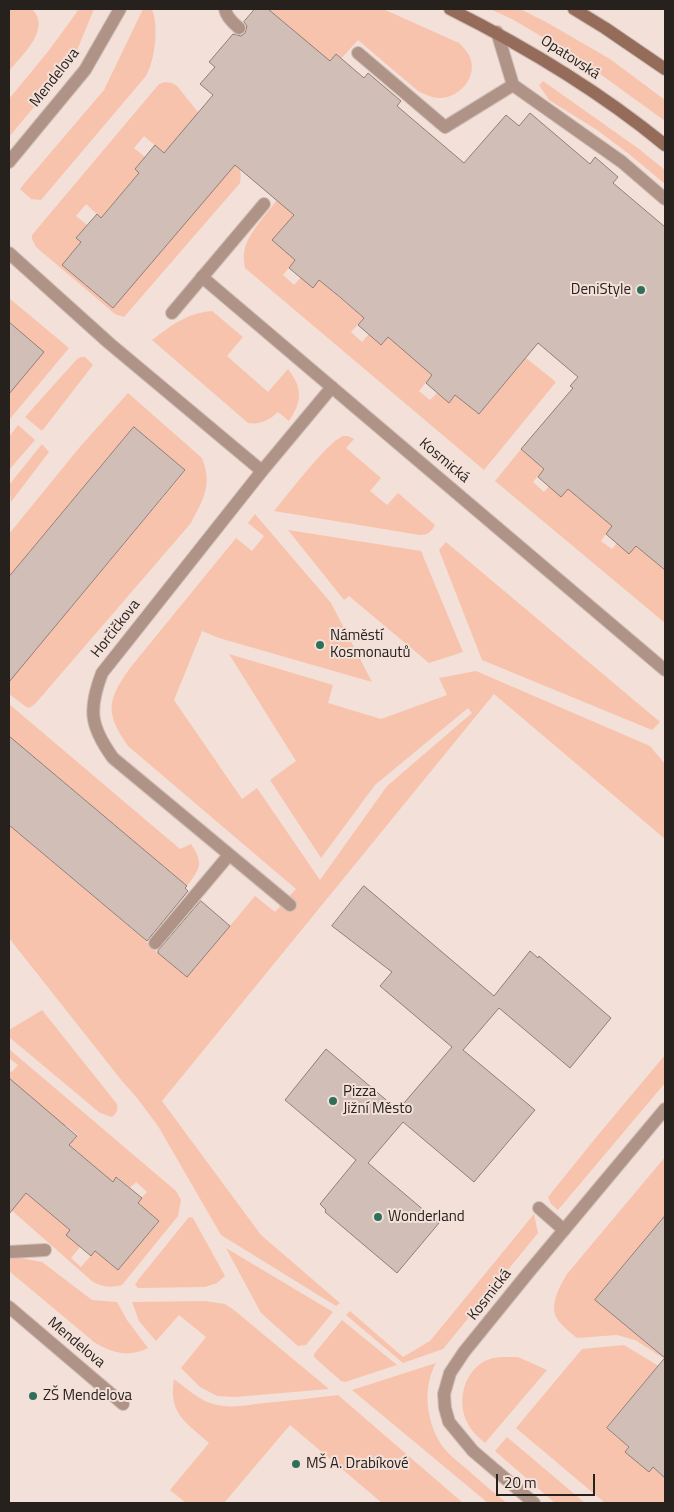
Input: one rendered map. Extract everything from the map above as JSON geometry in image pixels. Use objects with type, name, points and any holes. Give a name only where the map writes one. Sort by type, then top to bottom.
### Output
[{"type":"main road","name":"Opatovská","points":[[450,9],[497,32],[585,86],[665,145]]},
{"type":"main road","points":[[574,9],[665,69]]},
{"type":"street","name":"Mendelova","points":[[9,162],[85,70],[120,9]]},
{"type":"street","points":[[226,9],[232,21],[239,28]]},
{"type":"street","points":[[497,32],[514,85],[622,162],[665,198]]},
{"type":"street","points":[[358,53],[445,126],[514,85]]},
{"type":"street","points":[[172,313],[264,204]]},
{"type":"street","points":[[9,253],[109,343],[262,471]]},
{"type":"street","name":"Kosmická","points":[[202,277],[665,670]]},
{"type":"street","name":"Horčičkova","points":[[290,905],[113,758],[103,744],[93,720],[94,694],[102,673],[262,471],[332,387]]},
{"type":"street","points":[[155,943],[229,854]]},
{"type":"street","name":"Kosmická","points":[[534,1503],[473,1451],[449,1422],[444,1394],[450,1373],[464,1352],[665,1109]]},
{"type":"street","points":[[539,1208],[564,1230]]},
{"type":"street","points":[[9,1252],[45,1250]]},
{"type":"street","name":"Mendelova","points":[[9,1307],[123,1404]]},
{"type":"shaded area","points":[[9,9],[32,9],[39,25],[33,42],[9,71]]},
{"type":"shaded area","points":[[79,9],[94,9],[73,60],[9,137],[9,99],[50,49]]},
{"type":"shaded area","points":[[143,9],[152,9],[156,34],[154,53],[146,76],[41,200],[31,199],[20,189],[104,90]]},
{"type":"shaded area","points":[[268,9],[383,9],[459,43],[471,60],[470,76],[461,90],[454,95],[437,98],[429,96],[418,91],[358,40],[341,59],[319,74],[303,39]]},
{"type":"shaded area","points":[[490,9],[520,9],[610,59],[665,100],[665,121],[578,58],[512,19]]},
{"type":"shaded area","points":[[543,81],[639,149],[665,170],[665,184],[597,130],[549,100],[539,85]]},
{"type":"shaded area","points":[[165,82],[177,86],[235,158],[240,170],[241,179],[240,183],[124,317],[115,314],[36,247],[32,235],[159,84]],"holes":[[[184,130],[113,308],[62,265],[81,242],[76,238],[87,225],[76,216],[86,204],[101,218],[139,173],[135,169],[145,157],[134,148],[144,136],[164,153]]]},
{"type":"shaded area","points":[[277,200],[294,215],[273,240],[295,260],[283,275],[294,285],[301,277],[319,280],[364,318],[351,332],[362,342],[369,334],[381,345],[388,337],[432,375],[419,391],[430,400],[437,393],[449,402],[455,395],[479,414],[526,358],[556,382],[484,470],[245,268],[244,253],[247,242]]},
{"type":"shaded area","points":[[9,298],[69,348],[9,420],[9,394],[43,352],[9,322]]},
{"type":"shaded area","points":[[212,311],[243,337],[227,356],[268,392],[288,369],[293,376],[299,395],[296,408],[289,421],[278,412],[264,421],[248,423],[152,340],[187,317]]},
{"type":"shaded area","points":[[85,357],[93,365],[42,431],[25,417],[77,359]]},
{"type":"shaded area","points":[[128,393],[202,458],[207,477],[203,499],[191,523],[35,704],[29,708],[9,694],[9,676],[12,678],[185,471],[134,427],[9,577],[9,534],[79,448]]},
{"type":"shaded area","points":[[18,425],[35,440],[9,470],[9,437]]},
{"type":"shaded area","points":[[343,436],[354,439],[346,448],[381,478],[370,491],[387,505],[398,493],[435,525],[431,531],[420,535],[274,511],[327,448]]},
{"type":"shaded area","points":[[42,444],[49,452],[11,502],[9,485]]},
{"type":"shaded area","points":[[521,449],[544,469],[533,482],[544,492],[549,486],[568,489],[612,526],[601,541],[612,549],[617,543],[636,546],[665,570],[665,623],[495,481]]},
{"type":"shaded area","points":[[255,514],[331,603],[372,682],[219,638],[202,631],[174,700],[242,799],[257,788],[320,880],[387,786],[472,713],[468,708],[375,785],[321,858],[270,780],[296,761],[229,654],[333,685],[328,703],[381,719],[447,695],[439,678],[476,671],[650,746],[665,764],[665,839],[494,694],[162,1101],[261,1235],[340,1303],[336,1306],[221,1235],[158,1126],[9,938],[9,825],[187,977],[255,896],[275,912],[296,889],[128,746],[112,715],[113,698],[122,679],[236,538],[252,551],[264,536],[248,523]]},
{"type":"shaded area","points":[[288,530],[421,551],[463,652],[429,663],[349,596],[344,600]]},
{"type":"shaded area","points":[[446,542],[660,722],[652,730],[482,660],[439,550]]},
{"type":"shaded area","points":[[9,704],[180,849],[191,844],[198,856],[199,866],[187,886],[9,736]]},
{"type":"shaded area","points":[[42,1010],[117,1104],[117,1111],[112,1117],[100,1113],[9,1037],[9,1030]]},
{"type":"shaded area","points":[[9,1049],[176,1191],[181,1200],[178,1216],[122,1285],[107,1286],[93,1282],[9,1208],[9,1206],[12,1209],[26,1193],[70,1230],[80,1247],[71,1258],[81,1267],[95,1251],[118,1270],[159,1221],[137,1202],[147,1192],[136,1182],[130,1188],[117,1177],[113,1182],[68,1144],[78,1135],[66,1125],[61,1131],[29,1095],[9,1078],[11,1071],[18,1065],[9,1058]]},
{"type":"shaded area","points":[[665,1055],[665,1083],[558,1210],[551,1204],[548,1197]]},
{"type":"shaded area","points":[[665,1157],[665,1216],[596,1300],[665,1359],[635,1340],[617,1335],[577,1338],[558,1320],[554,1312],[554,1306],[561,1284],[567,1274]]},
{"type":"shaded area","points":[[534,1214],[538,1233],[443,1349],[403,1363],[346,1315],[350,1311],[403,1357],[430,1341]]},
{"type":"shaded area","points":[[189,1217],[193,1218],[225,1276],[217,1283],[205,1287],[138,1288],[135,1285],[138,1280]]},
{"type":"shaded area","points":[[226,1248],[333,1312],[306,1345],[298,1346],[261,1313]]},
{"type":"shaded area","points":[[15,1257],[42,1262],[92,1300],[117,1302],[127,1320],[148,1348],[134,1353],[120,1353],[94,1342],[9,1271],[9,1260]]},
{"type":"shaded area","points":[[205,1301],[225,1304],[234,1310],[329,1389],[235,1397],[217,1396],[200,1387],[181,1368],[206,1337],[179,1315],[156,1341],[139,1321],[132,1302]]},
{"type":"shaded area","points":[[342,1320],[397,1365],[345,1382],[341,1381],[314,1357],[314,1354]]},
{"type":"shaded area","points":[[624,1345],[657,1365],[665,1367],[665,1385],[652,1374],[607,1428],[629,1447],[625,1452],[653,1467],[665,1478],[665,1503],[605,1503],[516,1428],[582,1349]]},
{"type":"shaded area","points":[[518,1357],[547,1370],[485,1443],[477,1436],[467,1422],[462,1404],[463,1395],[465,1385],[474,1369],[491,1358]]},
{"type":"shaded area","points":[[436,1363],[429,1383],[428,1405],[437,1438],[452,1456],[507,1503],[488,1503],[352,1390]]},
{"type":"shaded area","points":[[174,1379],[203,1400],[225,1406],[245,1406],[338,1395],[463,1503],[382,1503],[290,1425],[224,1503],[186,1503],[170,1490],[209,1443],[186,1423],[176,1409],[173,1391]]},
{"type":"shaded area","points":[[507,1437],[585,1503],[555,1503],[495,1451]]},
{"type":"building","points":[[255,9],[268,9],[330,61],[336,54],[364,78],[368,73],[401,101],[397,106],[464,163],[506,115],[519,126],[530,113],[590,164],[595,157],[618,177],[613,183],[665,227],[665,570],[636,546],[629,554],[606,534],[612,526],[568,489],[561,497],[538,477],[544,469],[521,449],[573,388],[570,386],[578,377],[538,343],[479,414],[455,395],[449,403],[426,383],[432,375],[388,337],[381,345],[358,325],[364,318],[341,298],[319,280],[313,288],[289,268],[295,260],[272,240],[294,215],[235,165],[113,308],[62,265],[81,242],[76,238],[97,214],[101,218],[139,173],[135,169],[155,145],[164,153],[213,95],[200,84],[215,67],[209,62],[233,34],[241,36],[245,33],[247,26],[244,22]]},
{"type":"building","points":[[9,322],[44,352],[9,394]]},
{"type":"building","points":[[134,427],[185,470],[9,682],[9,577]]},
{"type":"building","points":[[9,736],[187,886],[185,888],[188,891],[147,941],[9,825]]},
{"type":"building","points":[[364,886],[494,996],[530,951],[538,958],[539,956],[611,1018],[570,1068],[499,1008],[463,1050],[535,1110],[474,1182],[403,1122],[368,1163],[439,1223],[397,1273],[325,1212],[326,1210],[320,1204],[356,1160],[285,1100],[326,1049],[398,1110],[452,1047],[380,986],[392,972],[332,926]]},
{"type":"building","points":[[201,901],[230,926],[187,977],[158,951]]},
{"type":"building","points":[[9,1078],[77,1136],[69,1145],[113,1182],[116,1177],[142,1198],[138,1203],[159,1221],[118,1270],[95,1251],[91,1256],[66,1235],[70,1230],[26,1193],[9,1214]]},
{"type":"building","points":[[665,1216],[665,1358],[595,1300]]},
{"type":"building","points":[[665,1358],[665,1478],[653,1467],[649,1472],[625,1452],[629,1447],[607,1428]]},
{"type":"place","name":"DeniStyle","points":[[641,290]]},
{"type":"place","name":"Náměstí Kosmonautů","points":[[320,645]]},
{"type":"place","name":"Pizza Jižní Město","points":[[333,1101]]},
{"type":"place","name":"Wonderland","points":[[378,1217]]},
{"type":"place","name":"ZŠ Mendelova","points":[[33,1396]]},
{"type":"place","name":"MŠ A. Drabíkové","points":[[296,1464]]}]
